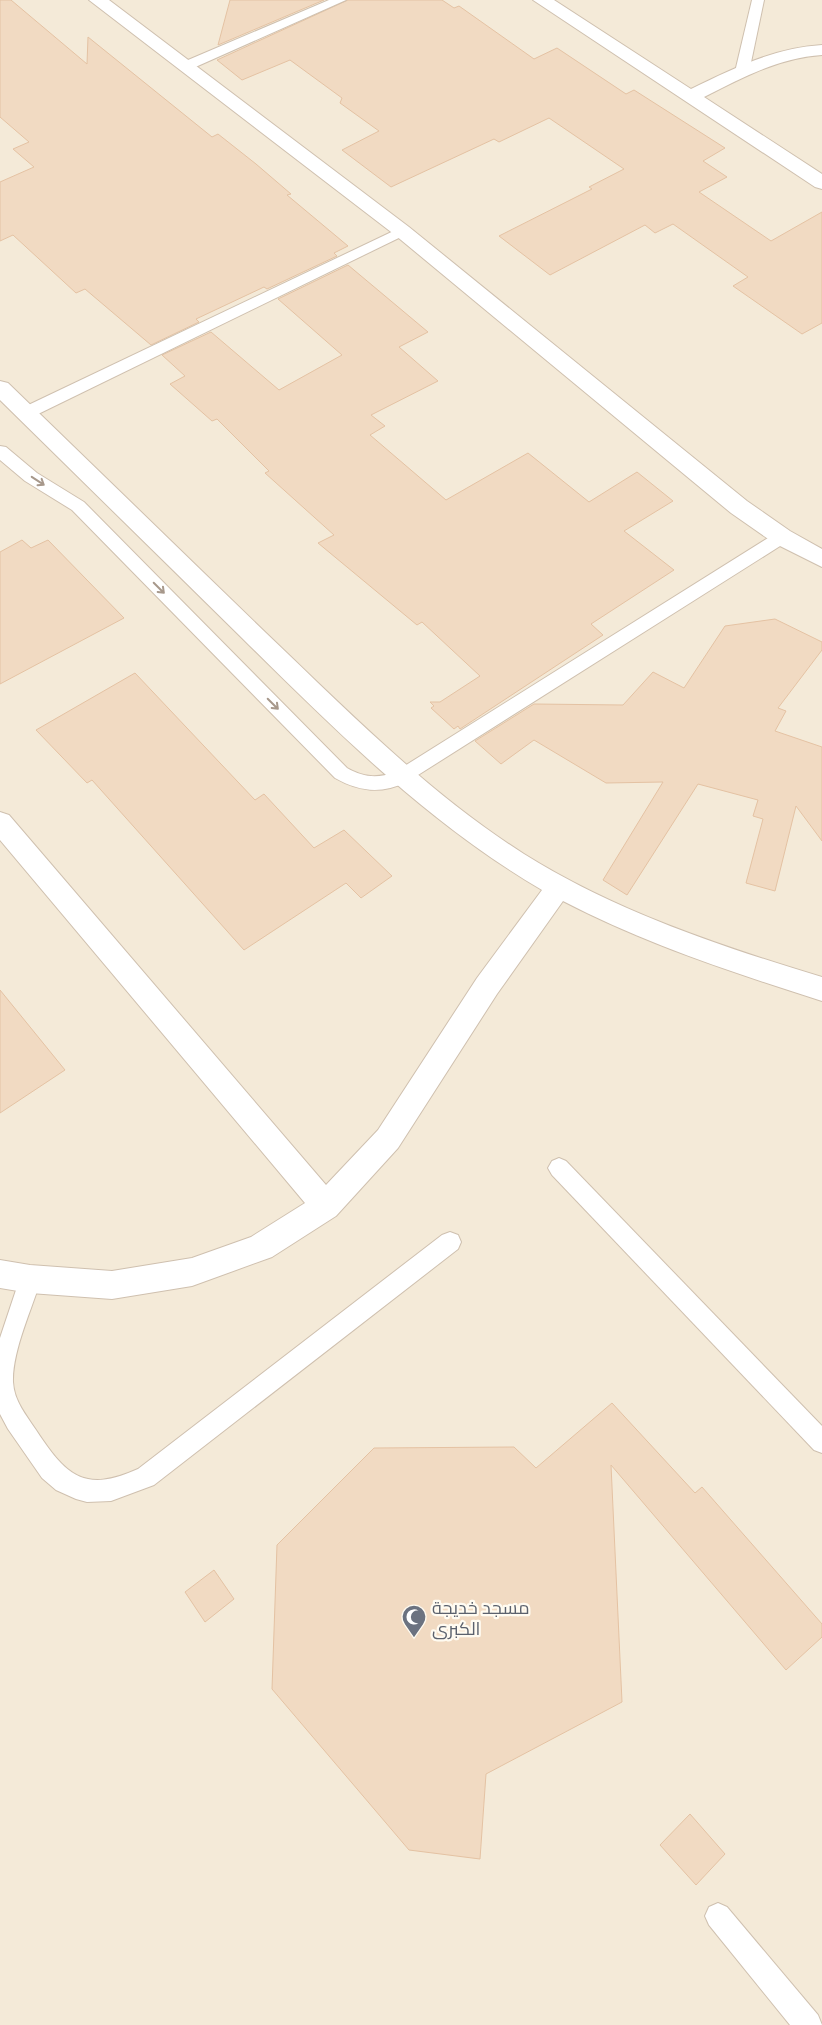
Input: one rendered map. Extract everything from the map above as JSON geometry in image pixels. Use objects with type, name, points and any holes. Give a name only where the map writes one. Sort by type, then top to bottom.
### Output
[{"type":"street","points":[[98,0],[402,231],[739,507],[782,537],[822,559]]},
{"type":"street","points":[[542,0],[822,183]]},
{"type":"street","points":[[690,97],[774,58],[794,53],[822,50]]},
{"type":"street","points":[[0,388],[401,777],[477,836],[559,887],[644,927],[822,989]]},
{"type":"street","points":[[0,822],[326,1206]]},
{"type":"street","points":[[0,1274],[30,1279],[112,1285],[192,1272],[261,1246],[326,1206],[388,1139],[487,986],[559,887]]},
{"type":"lane","points":[[186,66],[340,0]]},
{"type":"lane","points":[[742,72],[758,0]]},
{"type":"lane","points":[[26,413],[402,231]]},
{"type":"lane","points":[[0,451],[31,477],[78,506],[341,773],[355,782],[373,785],[388,784],[401,777],[782,537]]},
{"type":"lane","points":[[559,1168],[822,1442]]},
{"type":"lane","points":[[30,1279],[2,1376],[4,1398],[16,1421],[53,1474],[67,1484],[84,1490],[102,1492],[125,1488],[146,1477],[450,1242]]},
{"type":"lane","points":[[718,1916],[808,2025]]},
{"type":"shaded area","points":[[0,0],[822,0],[822,2025],[0,2025]]},
{"type":"building","points":[[0,0],[11,0],[87,64],[88,37],[212,137],[218,134],[256,164],[291,194],[287,195],[348,246],[334,253],[337,256],[267,289],[264,287],[196,319],[199,322],[151,345],[85,289],[76,293],[13,235],[0,241],[0,182],[34,167],[13,149],[29,142],[0,117]]},
{"type":"building","points":[[230,0],[324,0],[218,45]]},
{"type":"building","points":[[348,0],[442,0],[454,8],[459,6],[534,59],[557,48],[626,94],[634,90],[725,148],[703,161],[727,177],[699,192],[771,241],[822,212],[822,323],[802,334],[733,286],[748,277],[673,224],[655,233],[645,225],[550,275],[499,236],[592,189],[589,187],[624,169],[549,118],[499,142],[494,139],[391,187],[342,150],[379,131],[340,103],[342,98],[290,60],[242,80],[217,60]]},
{"type":"building","points":[[348,265],[428,332],[399,347],[438,381],[371,415],[385,426],[370,435],[446,500],[528,453],[589,502],[637,472],[673,501],[624,531],[674,570],[591,624],[603,635],[460,729],[458,726],[454,729],[431,708],[434,706],[430,702],[440,702],[480,676],[422,622],[417,625],[318,543],[334,535],[265,473],[269,471],[217,419],[212,421],[170,384],[185,376],[162,355],[211,332],[279,390],[342,355],[278,299]]},
{"type":"building","points":[[22,540],[31,548],[48,540],[124,618],[0,684],[0,552]]},
{"type":"building","points":[[775,619],[822,642],[822,650],[778,708],[786,711],[775,731],[822,747],[822,841],[796,806],[775,891],[746,883],[763,819],[753,816],[758,800],[698,784],[627,895],[603,880],[663,782],[606,783],[534,740],[501,764],[475,741],[534,704],[623,705],[653,672],[684,688],[725,626]]},
{"type":"building","points":[[135,673],[255,800],[264,794],[314,848],[344,830],[392,876],[361,898],[346,883],[244,950],[92,780],[87,783],[36,730]]},
{"type":"building","points":[[0,990],[65,1070],[0,1113]]},
{"type":"building","name":"مسجد خديجة الكبرى","points":[[612,1403],[695,1493],[702,1487],[822,1624],[822,1637],[786,1670],[611,1465],[622,1702],[486,1774],[480,1859],[409,1850],[272,1689],[277,1545],[374,1448],[514,1447],[536,1468]]},
{"type":"building","points":[[214,1570],[234,1599],[205,1622],[185,1592]]},
{"type":"building","points":[[690,1814],[725,1854],[696,1885],[660,1845]]},
{"type":"place","name":"مسجد خديجة الكبرى","points":[[414,1638]]}]
